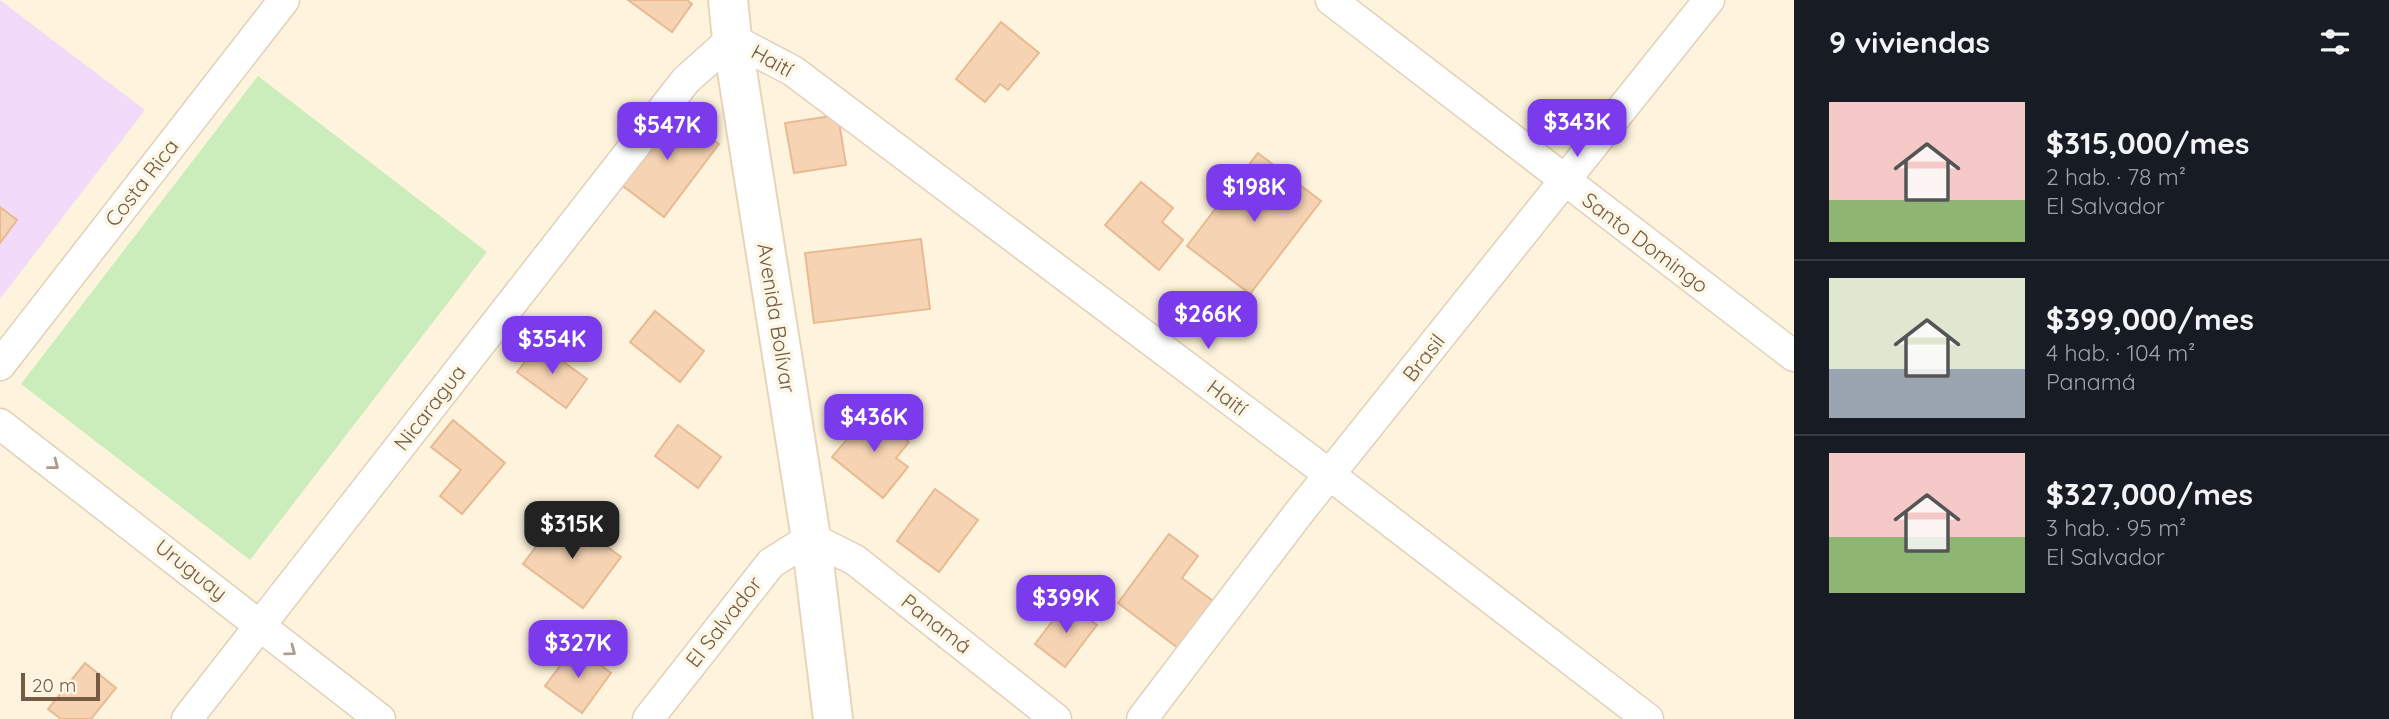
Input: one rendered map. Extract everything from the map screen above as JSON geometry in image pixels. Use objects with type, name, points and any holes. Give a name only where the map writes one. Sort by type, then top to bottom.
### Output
[{"type":"main road","name":"Avenida Bolívar","points":[[727,0],[811,538],[833,719]]},
{"type":"street","name":"Costa Rica","points":[[0,365],[284,0]]},
{"type":"street","name":"Santo Domingo","points":[[1331,0],[1794,356]]},
{"type":"street","name":"Brasil","points":[[1142,719],[1330,475],[1709,0]]},
{"type":"street","name":"Haití","points":[[732,39],[793,71],[1330,475],[1648,719]]},
{"type":"street","name":"Nicaragua","points":[[187,719],[686,80],[732,39]]},
{"type":"street","name":"Uruguay","points":[[0,424],[380,719]]},
{"type":"street","name":"El Salvador","points":[[648,719],[771,563],[811,538]]},
{"type":"street","name":"Panamá","points":[[811,538],[855,560],[1056,719]]},
{"type":"shaded area","points":[[0,0],[145,110],[0,299]]},
{"type":"green space","points":[[258,76],[487,252],[250,560],[21,384]]},
{"type":"building","points":[[628,0],[687,0],[692,4],[672,32]]},
{"type":"building","points":[[1001,22],[1039,53],[1008,90],[1000,84],[985,102],[956,79]]},
{"type":"building","points":[[670,107],[719,144],[664,217],[615,180]]},
{"type":"building","points":[[838,115],[846,165],[794,173],[785,123]]},
{"type":"building","points":[[1258,153],[1321,201],[1250,294],[1187,246]]},
{"type":"building","points":[[1141,182],[1173,208],[1162,222],[1183,240],[1159,270],[1105,225]]},
{"type":"building","points":[[0,207],[17,220],[0,243]]},
{"type":"building","points":[[921,239],[930,309],[814,323],[805,253]]},
{"type":"building","points":[[655,311],[704,351],[680,382],[630,342]]},
{"type":"building","points":[[539,344],[587,379],[566,408],[517,372]]},
{"type":"building","points":[[871,411],[909,442],[896,458],[908,467],[883,498],[832,457]]},
{"type":"building","points":[[453,420],[505,463],[462,514],[440,496],[461,470],[431,447]]},
{"type":"building","points":[[678,425],[721,457],[698,488],[655,456]]},
{"type":"building","points":[[935,489],[978,520],[939,572],[897,541]]},
{"type":"building","points":[[561,513],[621,557],[583,608],[523,564]]},
{"type":"building","points":[[1169,534],[1198,556],[1182,578],[1213,601],[1178,648],[1118,603]]},
{"type":"building","points":[[1067,602],[1097,625],[1065,667],[1035,644]]},
{"type":"building","points":[[575,646],[611,673],[582,713],[545,686]]},
{"type":"building","points":[[85,663],[116,688],[91,719],[61,719],[48,709]]}]
